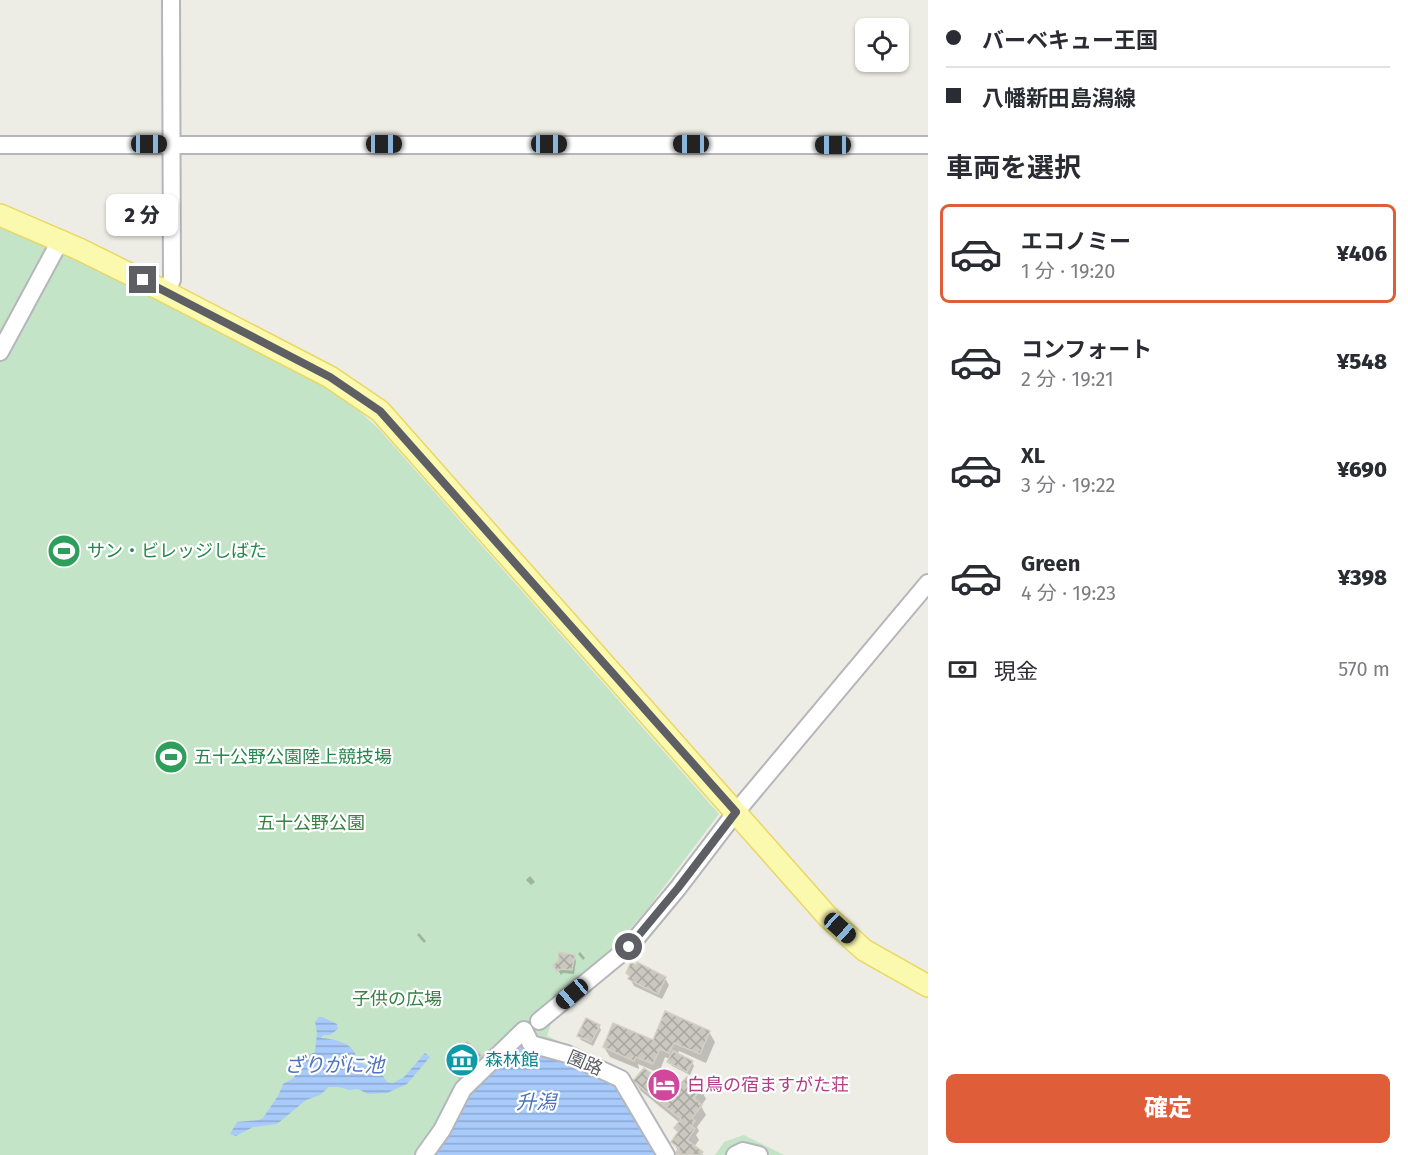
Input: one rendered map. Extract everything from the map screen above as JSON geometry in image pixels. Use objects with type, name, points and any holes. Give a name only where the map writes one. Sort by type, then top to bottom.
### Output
[{"type":"main road","points":[[0,215],[164,291],[330,377],[380,411],[828,917],[864,950],[928,986]]},
{"type":"street","points":[[164,291],[172,280],[171,0]]},
{"type":"street","points":[[0,145],[928,145]]},
{"type":"street","points":[[0,351],[60,241]]},
{"type":"street","points":[[539,1021],[629,947],[736,812],[928,583]]},
{"type":"street","name":"園路","points":[[424,1155],[442,1130],[463,1089],[524,1030],[531,1044],[567,1054],[621,1078],[666,1155]]},
{"type":"street","points":[[735,1155],[743,1151],[759,1155]]},
{"type":"green space","name":"五十公野公園","points":[[0,228],[83,259],[343,397],[378,428],[719,814],[648,908],[552,1021],[547,1036],[618,1068],[673,1155],[0,1155]]},
{"type":"green space","points":[[744,1135],[784,1155],[715,1155],[724,1142]]},
{"type":"water","name":"ざりがに池","points":[[319,1017],[337,1024],[338,1029],[321,1038],[348,1045],[356,1058],[363,1064],[379,1070],[387,1082],[393,1083],[404,1077],[425,1053],[430,1057],[407,1084],[387,1093],[368,1094],[358,1089],[329,1087],[320,1095],[306,1100],[277,1124],[253,1127],[236,1136],[230,1134],[237,1122],[263,1118],[283,1084],[294,1078],[299,1058],[306,1060],[315,1052],[317,1033],[315,1022]]},
{"type":"water","name":"升潟","points":[[516,1047],[531,1047],[609,1073],[666,1155],[434,1155],[465,1096]]},
{"type":"building","points":[[559,952],[575,955],[572,970],[561,969],[557,972],[553,965],[558,961]]},
{"type":"building","points":[[631,962],[636,965],[637,962],[666,977],[658,994],[628,979],[630,976],[626,973]]},
{"type":"building","points":[[665,1011],[710,1031],[700,1054],[674,1043],[669,1053],[660,1049],[653,1064],[636,1057],[634,1061],[603,1047],[613,1023],[653,1040]]},
{"type":"building","points":[[586,1018],[600,1025],[591,1042],[577,1036]]},
{"type":"building","name":"森林館","points":[[467,1041],[482,1055],[459,1078],[445,1064],[452,1057],[449,1054],[460,1043],[463,1045]]},
{"type":"building","points":[[673,1051],[693,1061],[687,1072],[667,1062]]},
{"type":"building","points":[[644,1068],[659,1079],[665,1071],[681,1083],[687,1077],[702,1088],[694,1098],[702,1105],[692,1118],[695,1121],[691,1126],[695,1129],[687,1140],[703,1152],[701,1155],[675,1154],[679,1148],[671,1142],[678,1132],[674,1128],[681,1119],[633,1081]]},
{"type":"place","name":"サン・ビレッジしばた","points":[[64,551]]},
{"type":"place","name":"五十公野公園陸上競技場","points":[[171,757]]},
{"type":"place","name":"森林館","points":[[462,1060]]},
{"type":"place","name":"白鳥の宿ますがた荘","points":[[664,1085]]},
{"type":"route","points":[[143,280],[330,377],[380,411],[736,812],[629,947]]},
{"type":"park label","name":"子供の広場","points":[[397,999]]}]
